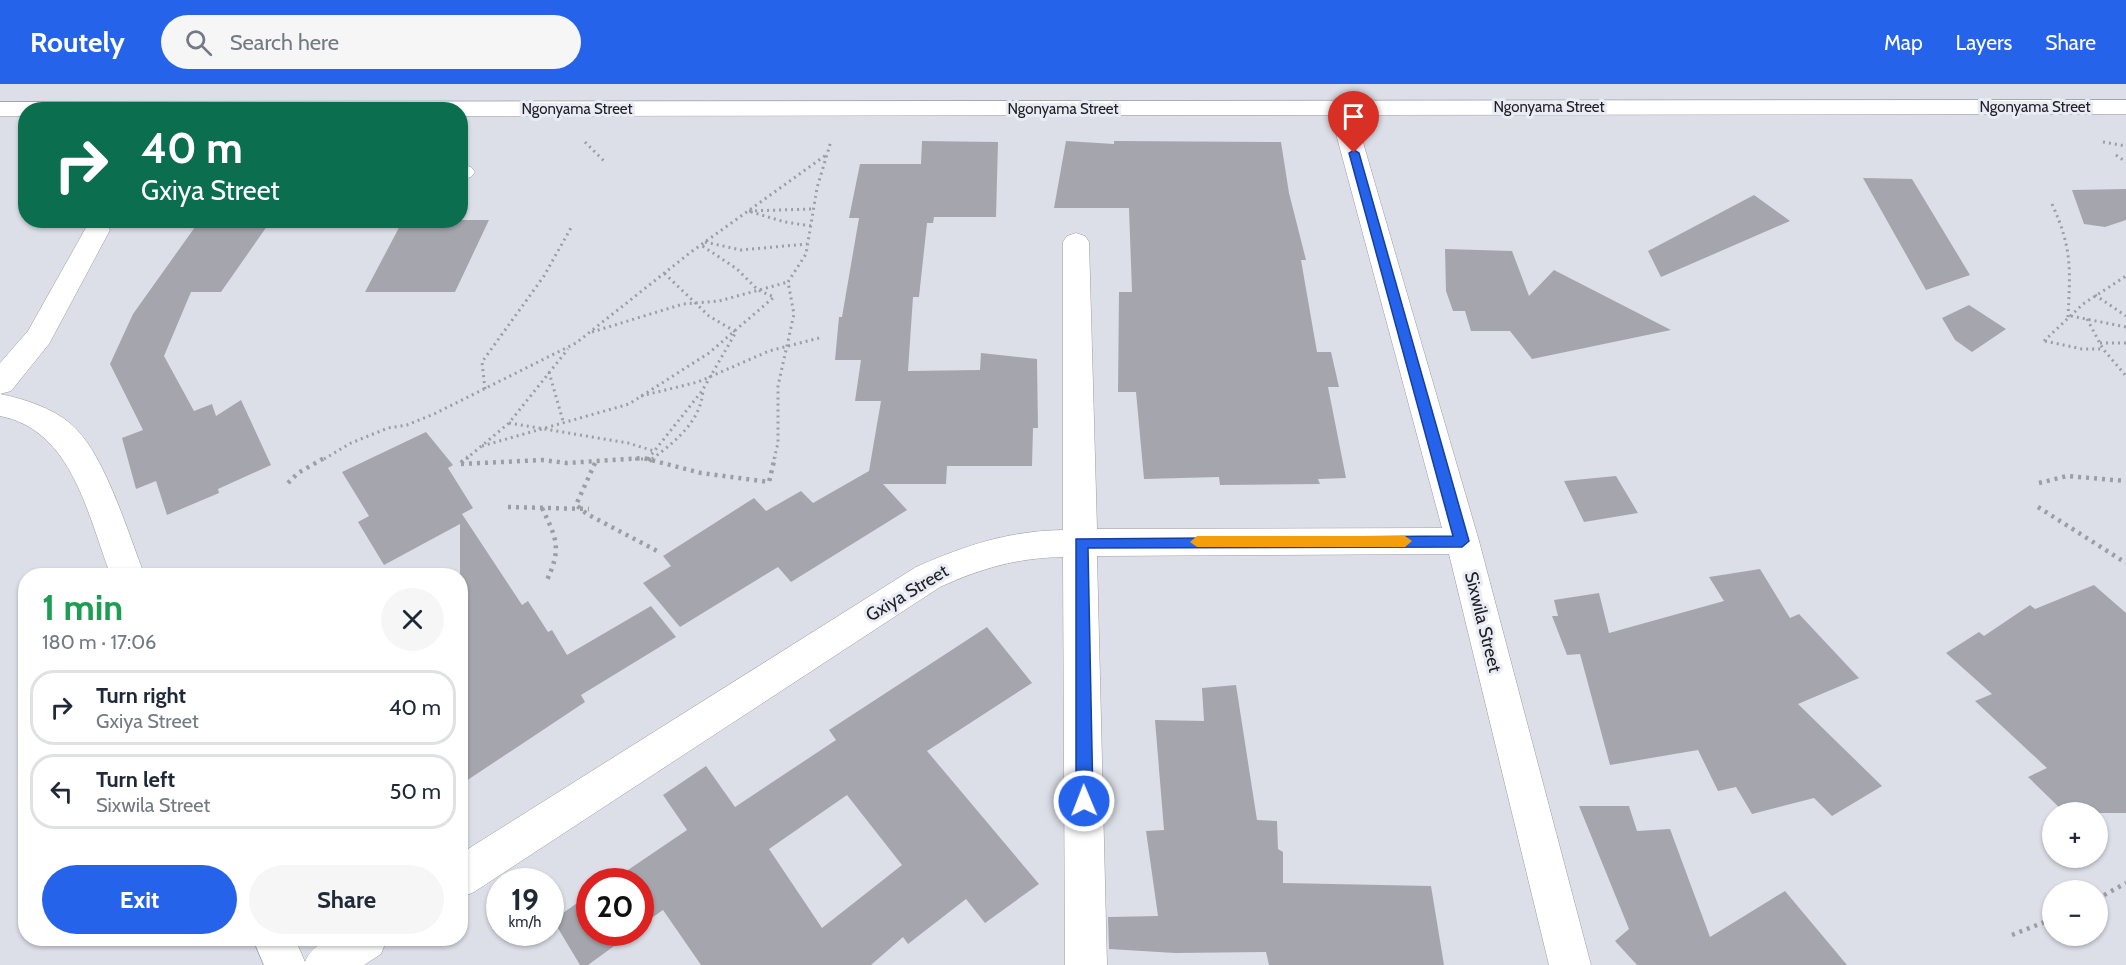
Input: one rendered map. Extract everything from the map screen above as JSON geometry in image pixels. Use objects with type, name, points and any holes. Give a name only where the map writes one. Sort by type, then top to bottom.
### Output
[{"type":"street","points":[[719,109],[728,84]]},
{"type":"street","points":[[1058,84],[1059,109]]},
{"type":"street","name":"Ngonyama Street","points":[[468,109],[2126,106]]},
{"type":"street","name":"Sixwila Street","points":[[1341,107],[1462,541],[1570,965]]},
{"type":"street","name":"Ngonyama Street","points":[[0,109],[18,109]]},
{"type":"street","points":[[0,383],[39,337],[97,231]]},
{"type":"street","points":[[1076,242],[1086,965]]},
{"type":"street","points":[[0,405],[12,407],[36,417],[63,434],[79,455],[125,568]]},
{"type":"street","name":"Gxiya Street","points":[[468,873],[928,577],[975,556],[1036,544],[1462,541]]},
{"type":"street","points":[[277,946],[285,965]]},
{"type":"street","points":[[325,965],[355,946]]},
{"type":"path","points":[[590,333],[683,304],[719,301],[788,282],[806,254],[813,209],[841,109]]},
{"type":"path","points":[[2100,141],[2126,146]]},
{"type":"path","points":[[288,483],[298,473],[351,443],[388,428],[407,425],[434,414],[570,346],[590,333],[703,244],[827,155]]},
{"type":"path","points":[[2116,156],[2126,162]]},
{"type":"path","points":[[2052,204],[2062,226],[2071,259],[2070,317]]},
{"type":"path","points":[[748,211],[813,209]]},
{"type":"path","points":[[748,211],[785,222],[811,226]]},
{"type":"path","points":[[485,389],[482,363],[544,276],[572,226]]},
{"type":"path","points":[[703,244],[741,250],[807,244]]},
{"type":"path","points":[[482,446],[629,404],[709,353],[774,297],[758,290],[738,269],[703,244]]},
{"type":"path","points":[[664,273],[709,316],[736,332]]},
{"type":"path","points":[[2103,349],[2082,349],[2044,341],[2096,295],[2126,276]]},
{"type":"path","points":[[570,346],[509,423],[461,464],[542,460],[567,464],[648,460],[701,473],[769,482],[778,443],[778,386],[794,314],[788,282]]},
{"type":"path","points":[[2096,295],[2126,316]]},
{"type":"path","points":[[2070,317],[2126,327]]},
{"type":"path","points":[[2087,320],[2103,349],[2126,376]]},
{"type":"path","points":[[648,460],[703,389],[736,332]]},
{"type":"path","points":[[639,396],[698,382],[742,361],[819,338]]},
{"type":"path","points":[[2100,343],[2126,343]]},
{"type":"path","points":[[549,372],[556,386],[555,396],[563,421]]},
{"type":"path","points":[[648,460],[662,452],[695,417],[704,400],[703,389]]},
{"type":"path","points":[[509,423],[628,443],[654,451]]},
{"type":"path","points":[[595,463],[576,505],[659,552]]},
{"type":"path","points":[[2039,483],[2067,476],[2126,481]]},
{"type":"path","points":[[508,507],[589,509]]},
{"type":"path","points":[[2038,507],[2126,563]]},
{"type":"path","points":[[542,508],[558,543],[559,558],[546,582]]},
{"type":"path","points":[[2108,894],[2126,883]]},
{"type":"path","points":[[2012,935],[2042,923]]},
{"type":"building","points":[[922,141],[998,142],[996,217],[934,217],[933,223],[927,223],[919,297],[913,297],[908,371],[980,370],[981,353],[1037,359],[1038,428],[1033,428],[1032,466],[947,466],[946,484],[883,484],[907,510],[791,582],[778,567],[680,627],[643,583],[671,566],[663,556],[754,498],[766,511],[801,491],[813,503],[869,471],[881,401],[855,401],[861,360],[835,360],[839,317],[842,317],[859,218],[849,218],[860,164],[921,164]]},
{"type":"building","points":[[1066,141],[1114,144],[1114,141],[1281,142],[1289,193],[1306,260],[1301,260],[1317,352],[1331,352],[1339,387],[1328,387],[1346,478],[1318,479],[1320,484],[1220,485],[1219,477],[1144,479],[1136,392],[1118,392],[1119,292],[1132,292],[1129,208],[1054,208]]},
{"type":"building","points":[[1863,178],[1912,179],[1970,275],[1926,290]]},
{"type":"building","points":[[2126,189],[2126,220],[2105,227],[2084,224],[2072,190]]},
{"type":"building","points":[[1754,195],[1790,221],[1661,277],[1648,251]]},
{"type":"building","points":[[468,220],[489,220],[455,292],[365,292],[399,228],[468,228]]},
{"type":"building","points":[[194,228],[266,228],[221,292],[191,292],[164,356],[194,411],[212,404],[216,416],[241,400],[271,465],[218,489],[219,493],[167,515],[156,481],[136,489],[122,438],[143,430],[110,364],[133,314]]},
{"type":"building","points":[[1445,249],[1512,251],[1529,296],[1554,270],[1671,330],[1532,359],[1510,331],[1471,331],[1465,311],[1453,311],[1446,291]]},
{"type":"building","points":[[1969,305],[2006,329],[1972,352],[1955,340],[1942,318]]},
{"type":"building","points":[[426,432],[453,465],[448,468],[473,508],[462,514],[522,605],[528,601],[548,632],[552,630],[567,655],[651,606],[676,637],[581,695],[585,702],[468,780],[468,568],[460,568],[460,524],[384,565],[358,522],[369,516],[342,472]]},
{"type":"building","points":[[1616,476],[1638,513],[1584,522],[1564,481]]},
{"type":"building","points":[[1760,569],[1790,618],[1799,614],[1859,678],[1798,704],[1882,786],[1832,816],[1814,798],[1752,814],[1736,787],[1718,791],[1698,750],[1610,765],[1580,654],[1567,655],[1552,616],[1558,616],[1554,600],[1599,593],[1609,633],[1724,601],[1709,577]]},
{"type":"building","points":[[2094,585],[2126,613],[2126,813],[2108,813],[2108,802],[2054,802],[2028,777],[2047,768],[1975,701],[1992,694],[1946,653],[1979,632],[1984,636],[2030,605],[2035,609]]},
{"type":"building","points":[[987,627],[1032,683],[927,751],[1039,884],[985,923],[966,899],[908,944],[903,937],[871,965],[701,965],[663,910],[654,916],[654,868],[631,868],[687,830],[663,795],[706,766],[735,807],[836,740],[829,730]],"holes":[[[847,795],[902,865],[822,928],[769,849]]]},
{"type":"building","points":[[1236,685],[1257,820],[1277,821],[1278,849],[1283,852],[1283,883],[1431,886],[1444,965],[1269,965],[1266,952],[1175,953],[1109,949],[1108,917],[1158,916],[1146,831],[1164,830],[1155,720],[1204,721],[1202,688]]},
{"type":"building","points":[[1579,806],[1629,806],[1637,831],[1670,829],[1710,937],[1785,891],[1847,965],[1637,965],[1615,941],[1629,929]]},
{"type":"building","points":[[576,904],[576,946],[614,946],[588,965],[580,965],[564,938],[564,912]]},
{"type":"slow traffic","points":[[1197,542],[1405,541]]},
{"type":"route","points":[[1084,801],[1081,543],[1462,541],[1354,153]]}]
